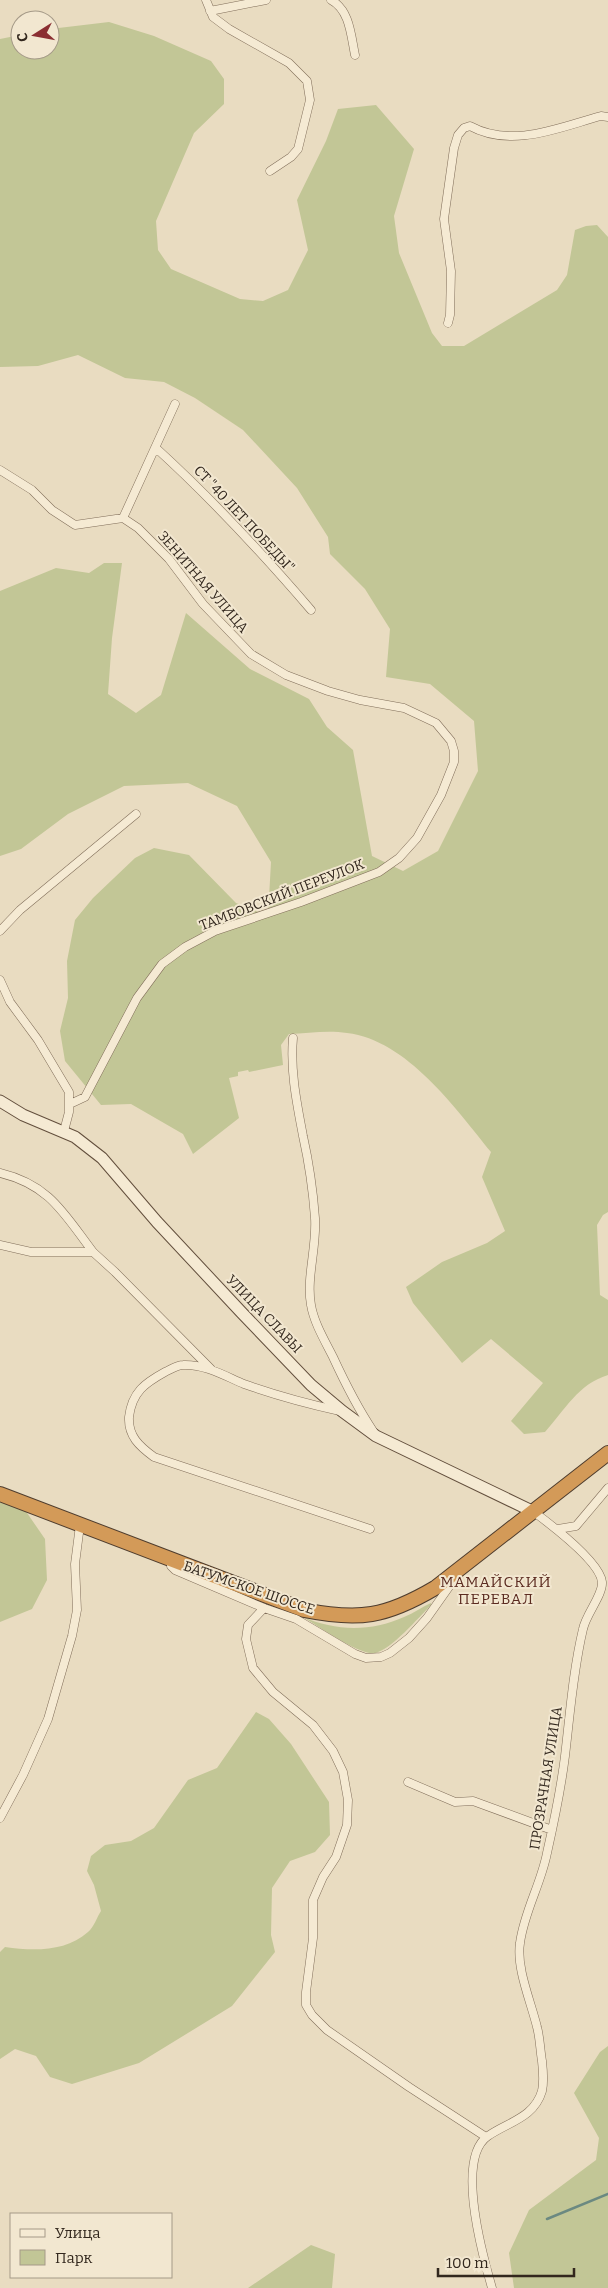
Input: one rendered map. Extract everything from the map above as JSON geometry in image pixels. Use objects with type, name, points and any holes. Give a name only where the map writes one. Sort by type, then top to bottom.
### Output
[{"type":"highway","name":"БАТУМСКОЕ ШОССЕ","points":[[0,1494],[304,1610],[356,1617],[385,1613],[411,1602],[435,1588],[608,1454]]},
{"type":"street","points":[[206,0],[213,17],[229,30],[289,63],[307,81],[310,100],[298,149],[291,157],[270,171]]},
{"type":"street","points":[[210,11],[266,0]]},
{"type":"street","points":[[331,0],[338,4],[346,17],[355,55]]},
{"type":"street","points":[[448,323],[450,315],[451,272],[444,219],[454,148],[458,136],[464,128],[470,126],[479,130],[507,135],[542,134],[601,116],[608,117]]},
{"type":"street","points":[[0,470],[32,490],[52,510],[75,525],[123,518],[175,404]]},
{"type":"street","name":"СТ \"40 ЛЕТ ПОБЕДЫ\"","points":[[156,448],[207,495],[258,549],[311,610]]},
{"type":"street","name":"ЗЕНИТНАЯ УЛИЦА","points":[[123,518],[138,528],[169,559],[203,604],[251,654],[286,674],[328,691],[360,700],[404,708],[436,723],[451,742],[454,751],[454,762],[441,795],[417,838],[400,858],[379,872]]},
{"type":"street","points":[[0,931],[20,910],[136,814]]},
{"type":"street","name":"ТАМБОВСКИЙ ПЕРЕУЛОК","points":[[70,1104],[85,1097],[137,998],[162,964],[185,947],[215,931],[301,902],[379,872]]},
{"type":"street","points":[[0,980],[3,995],[62,1079],[69,1092],[70,1104],[64,1131]]},
{"type":"street","points":[[293,1038],[292,1050],[296,1104],[310,1170],[315,1217],[316,1240],[310,1288],[311,1305],[318,1328],[358,1408],[376,1436]]},
{"type":"street","name":"УЛИЦА СЛАВЫ","points":[[0,1101],[23,1115],[64,1131],[87,1145],[102,1158],[157,1222],[242,1313],[311,1385],[342,1411],[376,1436],[534,1512]]},
{"type":"street","points":[[0,1173],[20,1178],[41,1189],[61,1210],[93,1252],[211,1369]]},
{"type":"street","points":[[0,1245],[31,1252],[93,1252]]},
{"type":"street","points":[[342,1411],[313,1405],[245,1384],[211,1369],[182,1365],[146,1382],[133,1396],[129,1418],[131,1435],[141,1447],[154,1457],[370,1529]]},
{"type":"street","points":[[558,1529],[576,1526],[608,1488]]},
{"type":"street","name":"ПРОЗРАЧНАЯ УЛИЦА","points":[[486,2136],[515,2122],[531,2111],[542,2090],[543,2070],[538,2030],[524,1978],[519,1947],[522,1925],[547,1856],[565,1759],[572,1688],[583,1627],[601,1589],[602,1579],[592,1564],[558,1529],[534,1512]]},
{"type":"street","points":[[0,1818],[23,1775],[48,1719],[72,1636],[77,1610],[75,1564],[80,1525]]},
{"type":"street","points":[[172,1561],[172,1566],[175,1570],[264,1608],[296,1619],[355,1654],[366,1658],[381,1657],[390,1653],[409,1638],[427,1618],[464,1565]]},
{"type":"street","points":[[264,1608],[248,1625],[246,1639],[253,1668],[273,1692],[313,1725],[333,1751],[343,1772],[348,1800],[347,1825],[336,1857],[323,1877],[313,1900],[313,1938],[306,2005],[312,2015],[327,2030],[409,2088],[486,2136],[479,2146],[475,2162],[472,2203],[492,2288]]},
{"type":"street","points":[[408,1782],[455,1802],[473,1801],[552,1830]]},
{"type":"green space","points":[[109,22],[154,36],[211,61],[224,79],[224,104],[194,133],[156,221],[158,250],[171,269],[240,299],[263,301],[288,290],[308,250],[297,200],[326,141],[338,109],[376,105],[414,149],[394,216],[399,253],[432,333],[442,346],[464,346],[557,290],[567,275],[575,230],[597,225],[608,237],[608,1212],[603,1215],[597,1225],[600,1295],[608,1300],[608,1375],[580,1391],[545,1432],[524,1434],[511,1421],[543,1383],[491,1339],[462,1363],[413,1303],[406,1287],[442,1262],[487,1243],[505,1231],[482,1177],[491,1152],[446,1097],[410,1062],[390,1048],[369,1038],[340,1032],[289,1034],[281,1045],[283,1065],[249,1072],[248,1070],[238,1072],[238,1076],[229,1078],[239,1118],[193,1154],[183,1134],[131,1104],[101,1105],[65,1061],[60,1031],[68,998],[67,961],[75,920],[93,898],[135,858],[154,848],[189,855],[236,903],[268,916],[271,862],[237,806],[188,783],[124,786],[68,814],[21,849],[0,856],[0,591],[56,568],[89,573],[104,563],[122,563],[112,638],[108,694],[136,713],[161,695],[186,613],[250,669],[309,699],[327,727],[353,750],[372,856],[403,871],[438,851],[478,771],[474,721],[430,684],[386,677],[390,629],[365,589],[330,554],[328,537],[297,488],[243,430],[195,398],[164,382],[125,378],[78,355],[38,366],[0,367],[0,39],[10,37],[10,60],[60,60],[60,28]]},
{"type":"green space","points":[[0,1502],[25,1510],[45,1539],[47,1580],[32,1609],[0,1622]]},
{"type":"green space","points":[[431,1603],[397,1640],[382,1651],[375,1653],[368,1653],[350,1645],[303,1617],[315,1622],[340,1627],[366,1627],[391,1622]]},
{"type":"green space","points":[[256,1712],[269,1719],[291,1744],[329,1802],[330,1835],[315,1852],[290,1861],[272,1888],[271,1935],[275,1952],[232,2006],[139,2063],[72,2084],[50,2077],[36,2056],[15,2049],[0,2059],[0,1952],[5,1947],[38,1949],[59,1947],[79,1939],[88,1932],[101,1911],[94,1885],[87,1871],[91,1856],[105,1845],[131,1841],[154,1828],[188,1780],[217,1768]]},
{"type":"green space","points":[[608,2046],[608,2288],[514,2288],[509,2253],[529,2210],[596,2160],[599,2138],[574,2093],[600,2052]]},
{"type":"green space","points":[[311,2245],[335,2254],[332,2288],[248,2288]]},
{"type":"waterway","points":[[547,2219],[608,2194]]},
{"type":"district","name":"МАМАЙСКИЙ ПЕРЕВАЛ","points":[[496,1590]]}]
